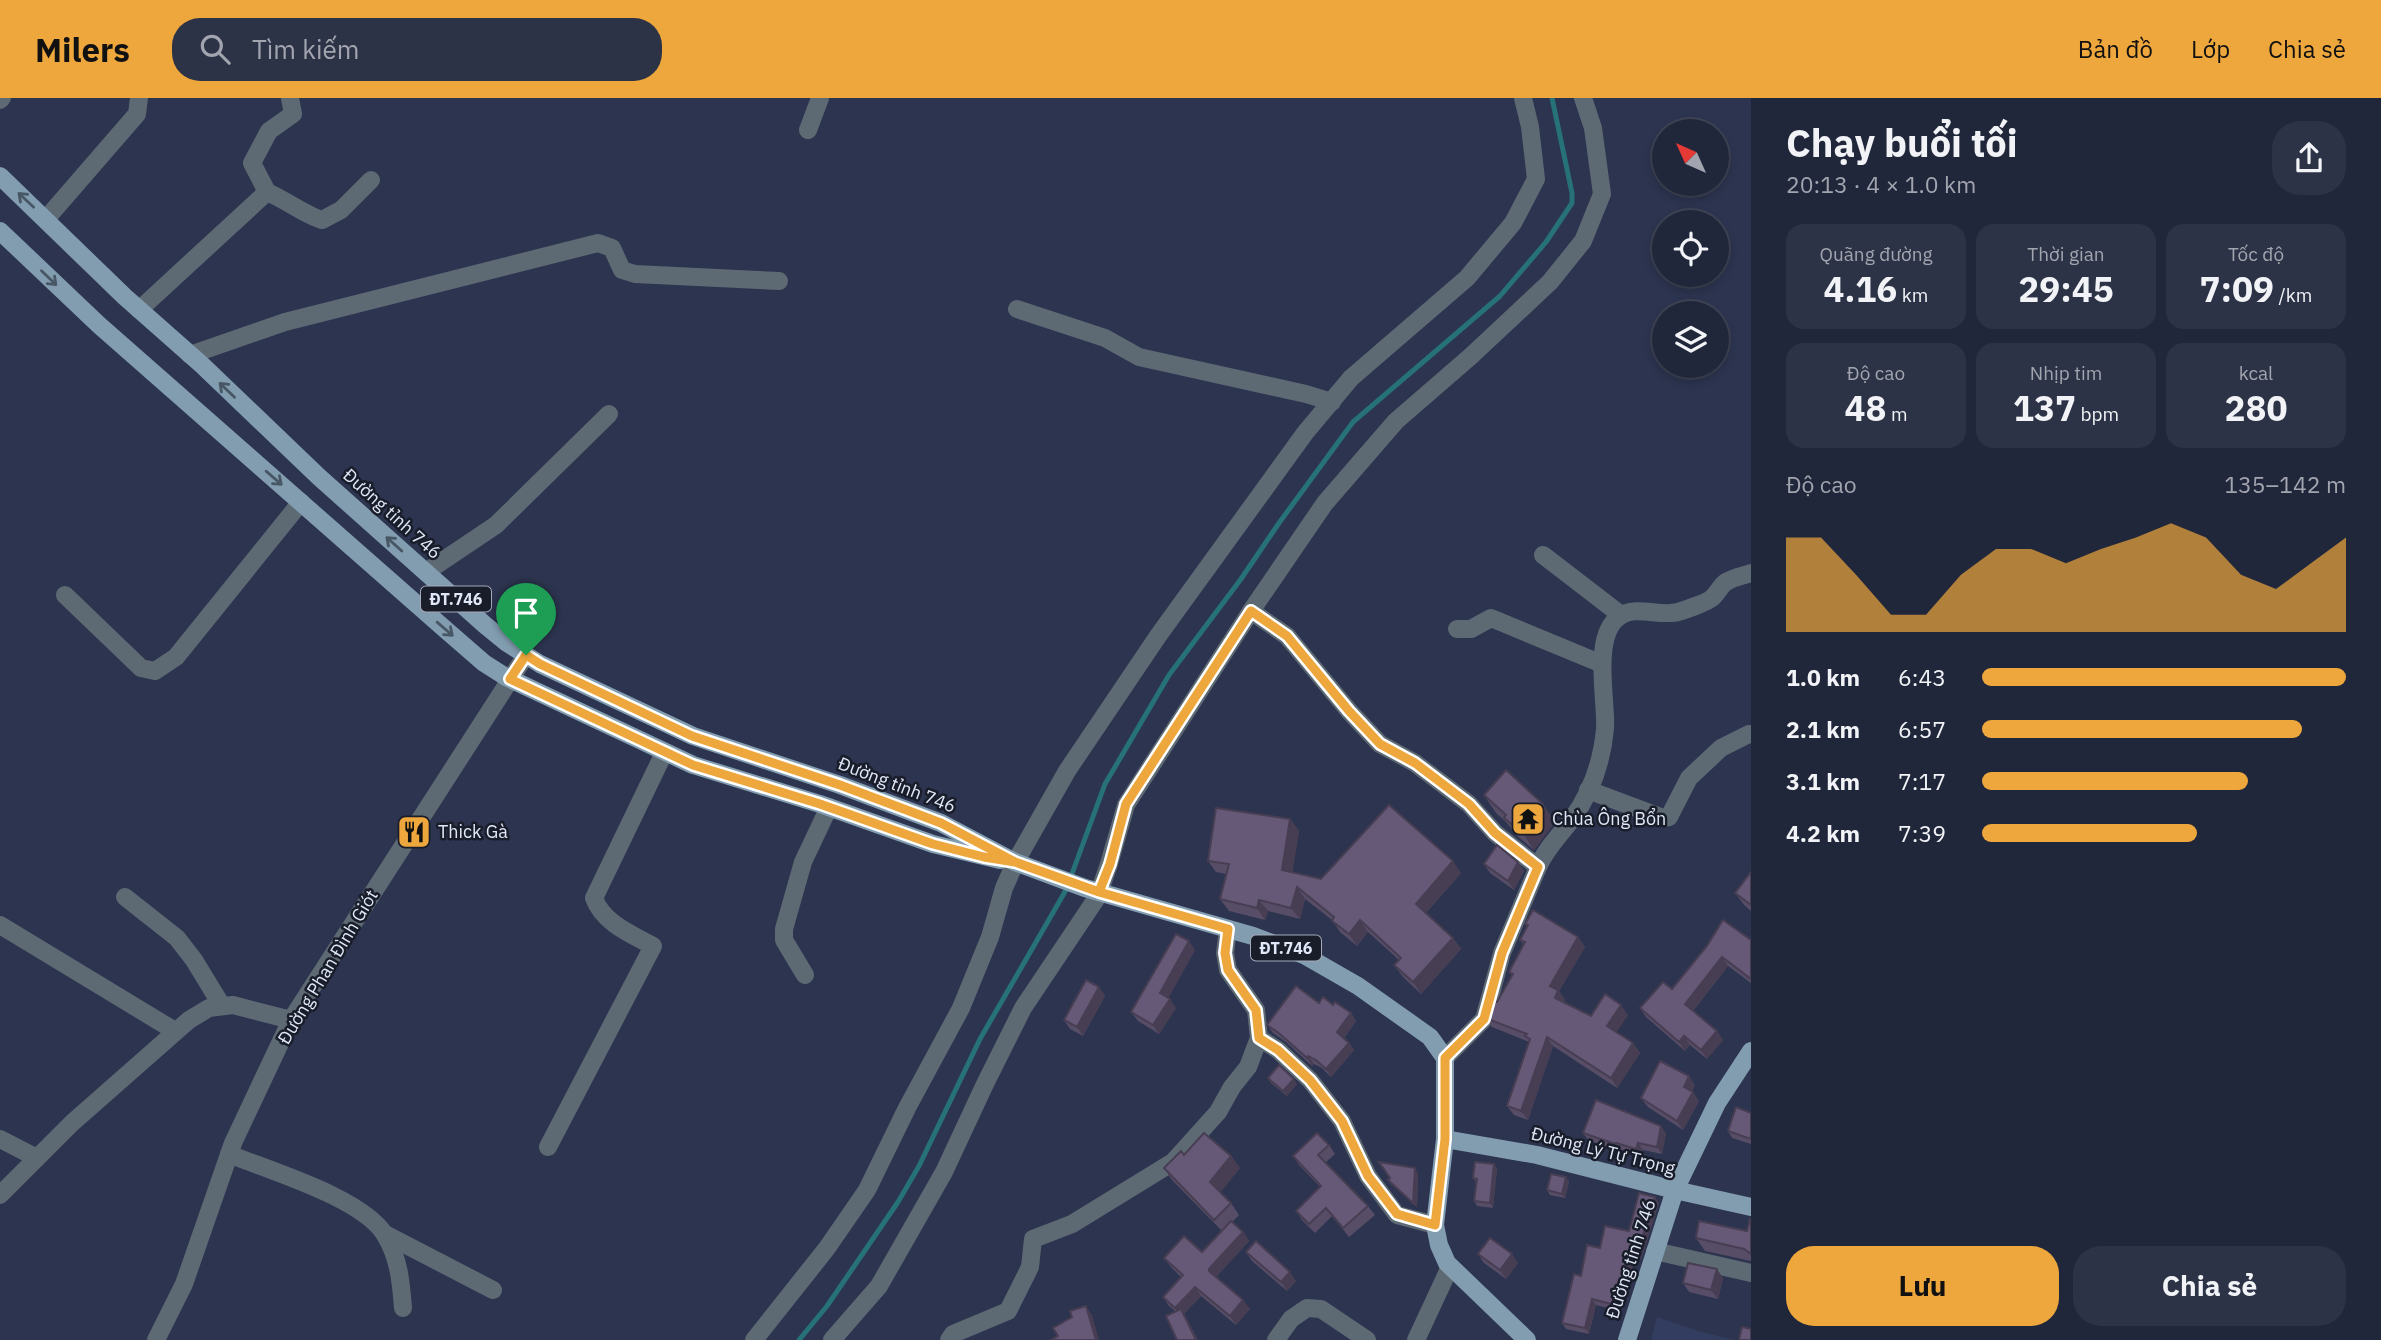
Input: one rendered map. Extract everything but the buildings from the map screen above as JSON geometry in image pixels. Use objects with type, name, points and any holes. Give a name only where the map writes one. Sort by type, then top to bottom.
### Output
[{"type":"main road","name":"Đường tỉnh 746","points":[[0,176],[319,477],[492,631],[526,655],[692,736],[840,785],[941,823],[1015,862]]},
{"type":"main road","name":"ĐT.746","points":[[0,231],[99,325],[484,663],[510,679],[663,753],[744,783],[829,807],[933,844],[1015,862],[1099,892],[1228,929],[1304,955],[1358,986],[1430,1037],[1445,1058]]},
{"type":"main road","name":"Đường tỉnh 746","points":[[1627,1340],[1675,1190],[1717,1103],[1751,1051]]},
{"type":"main road","points":[[1445,1058],[1445,1139],[1435,1225],[1439,1244],[1450,1266],[1527,1340]]},
{"type":"main road","name":"Đường Lý Tự Trọng","points":[[1445,1139],[1537,1155],[1751,1207]]},
{"type":"street","points":[[46,219],[137,114],[139,98]]},
{"type":"street","points":[[290,98],[293,114],[269,131],[252,163],[267,192],[322,220],[341,210],[371,180]]},
{"type":"street","points":[[808,130],[820,98]]},
{"type":"street","points":[[754,1340],[827,1248],[867,1190],[961,1008],[990,937],[1004,888],[1015,862],[1066,771],[1158,636],[1305,433],[1352,379],[1467,278],[1513,223],[1536,179],[1530,127],[1523,98]]},
{"type":"street","points":[[832,1340],[879,1286],[944,1172],[1023,1008],[1081,924],[1099,892],[1110,864],[1126,804],[1251,611],[1325,503],[1396,421],[1550,282],[1583,241],[1602,194],[1593,128],[1583,98]]},
{"type":"street","points":[[139,310],[267,192]]},
{"type":"street","points":[[190,355],[285,323],[598,243],[612,248],[622,270],[635,274],[779,281]]},
{"type":"street","points":[[1017,309],[1105,338],[1139,357],[1332,402]]},
{"type":"street","points":[[426,572],[496,525],[609,414]]},
{"type":"street","points":[[65,595],[141,668],[155,671],[176,657],[301,502]]},
{"type":"street","points":[[1543,555],[1621,615]]},
{"type":"street","points":[[1445,1058],[1484,1019],[1502,953],[1544,853],[1573,817],[1596,778],[1605,729],[1602,654],[1613,623],[1621,615],[1637,611],[1664,615],[1681,612],[1712,599],[1722,584],[1751,573]]},
{"type":"street","points":[[1251,611],[1287,636],[1380,744],[1415,763],[1469,804],[1495,833],[1538,867]]},
{"type":"street","points":[[1457,629],[1471,629],[1491,618],[1602,664]]},
{"type":"street","name":"Đường Phan Đình Giót","points":[[156,1340],[184,1284],[229,1154],[291,1020],[526,655]]},
{"type":"street","points":[[1588,790],[1653,815],[1670,817],[1689,778],[1721,748],[1749,734]]},
{"type":"street","points":[[548,1147],[653,946],[612,922],[599,911],[594,898],[663,753]]},
{"type":"street","points":[[805,975],[784,940],[784,929],[803,862],[829,807]]},
{"type":"street","points":[[125,897],[177,938],[222,1006]]},
{"type":"street","points":[[0,925],[174,1031]]},
{"type":"street","points":[[949,1340],[953,1334],[1008,1311],[1030,1267],[1033,1240],[1072,1224],[1173,1162],[1218,1112],[1232,1087],[1248,1067],[1259,1038],[1256,1010],[1228,970],[1225,953],[1228,929]]},
{"type":"street","points":[[0,1195],[72,1123],[189,1020],[209,1008],[233,1006],[291,1020]]},
{"type":"street","points":[[1259,1038],[1278,1050],[1310,1080],[1342,1121],[1368,1176],[1397,1214],[1435,1225]]},
{"type":"street","points":[[0,1139],[37,1158]]},
{"type":"street","points":[[229,1154],[334,1196],[364,1214],[385,1234],[494,1290]]},
{"type":"street","points":[[385,1234],[400,1268],[403,1308]]},
{"type":"street","points":[[1655,1251],[1751,1273]]},
{"type":"street","points":[[1416,1340],[1450,1266]]},
{"type":"street","points":[[1276,1340],[1291,1320],[1307,1308],[1321,1309],[1367,1340]]},
{"type":"shaded area","points":[[1657,1317],[1698,1331],[1734,1340],[1651,1340]]},
{"type":"waterway","points":[[799,1340],[827,1306],[898,1202],[919,1166],[980,1039],[1066,890],[1105,784],[1169,675],[1353,422],[1500,296],[1546,242],[1572,203],[1552,98]]},
{"type":"place","name":"Chùa Ông Bổn","points":[[1528,819]]},
{"type":"place","name":"Thick Gà","points":[[414,832]]},
{"type":"route","points":[[526,655],[510,679],[693,765],[744,783],[820,804],[933,844],[1015,862],[1099,892],[1228,929],[1225,953],[1228,970],[1256,1010],[1259,1038],[1278,1050],[1310,1080],[1342,1121],[1368,1176],[1397,1214],[1435,1225],[1445,1139],[1445,1058],[1484,1019],[1502,953],[1538,867],[1495,833],[1469,804],[1415,763],[1380,744],[1287,636],[1251,611],[1126,804],[1110,864],[1099,892],[1085,888],[1015,862],[941,823],[840,785],[692,736],[526,655]]}]
